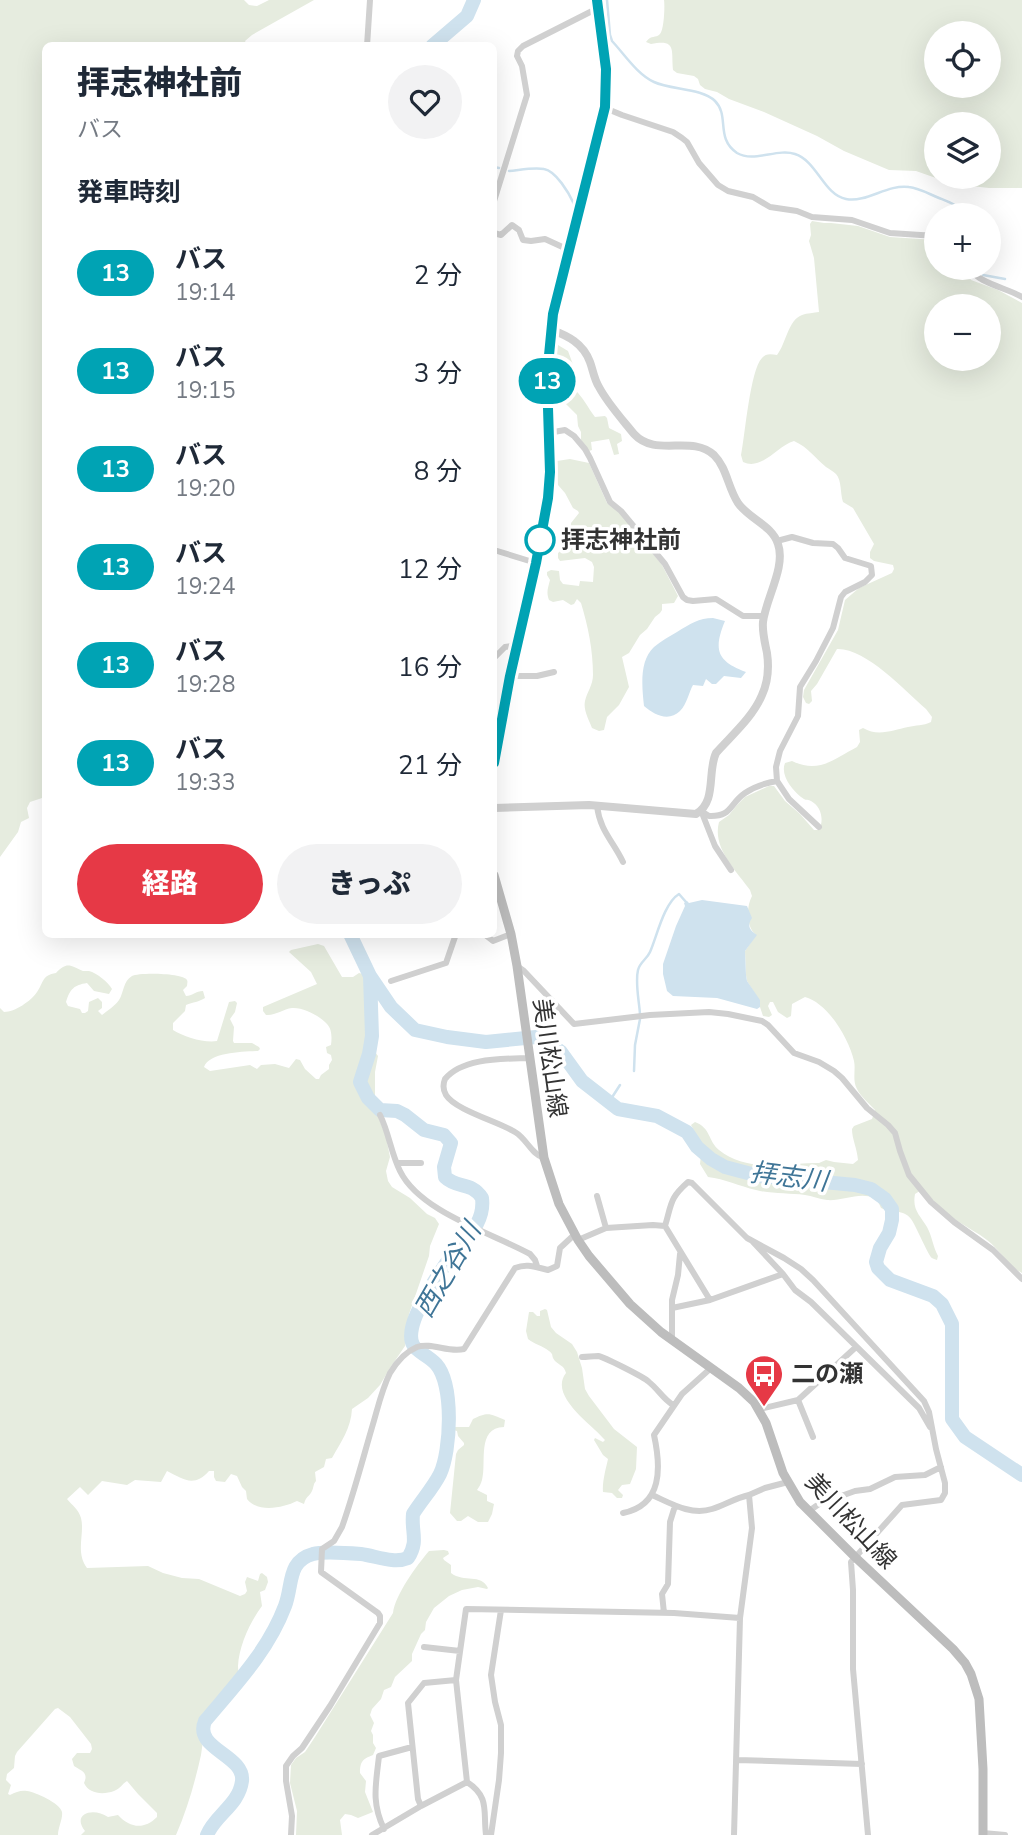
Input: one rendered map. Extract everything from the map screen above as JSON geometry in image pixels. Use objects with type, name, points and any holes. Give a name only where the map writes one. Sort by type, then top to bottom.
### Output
[{"type":"main road","points":[[497,746],[548,498],[550,472],[547,376],[550,329],[605,107],[606,69],[598,4]]},
{"type":"main road","name":"美川松山線","points":[[497,885],[517,966],[544,1158],[559,1204],[576,1238],[630,1304],[672,1340],[739,1388],[760,1409],[780,1465],[800,1502],[965,1663],[976,1686],[981,1712],[983,1834]]},
{"type":"street","points":[[368,42],[370,0]]},
{"type":"street","points":[[497,191],[527,95],[518,51],[598,4]]},
{"type":"street","points":[[605,107],[622,116],[673,132],[687,142],[699,163],[718,185],[728,191],[753,197],[770,208],[797,211],[812,217],[852,220],[890,233],[924,235]]},
{"type":"street","points":[[497,234],[501,235],[512,225],[523,240],[545,239],[569,250]]},
{"type":"street","points":[[982,280],[1022,297]]},
{"type":"street","points":[[497,808],[576,805],[689,814],[701,811],[708,801],[712,761],[756,707],[768,674],[763,630],[764,616],[780,560],[775,536],[738,503],[725,473],[713,455],[698,447],[656,446],[640,439],[598,386],[583,349],[574,340],[550,329]]},
{"type":"street","points":[[548,433],[565,430],[585,449],[610,502],[621,511],[665,564],[683,597],[687,600],[716,599],[743,616],[764,616]]},
{"type":"street","points":[[777,541],[792,537],[813,543],[832,544],[845,558],[871,566],[872,570],[870,578],[841,597],[833,628],[800,687],[798,716],[789,731],[778,761],[777,781],[789,799],[819,827]]},
{"type":"street","points":[[497,551],[536,563]]},
{"type":"street","points":[[497,655],[505,647],[517,645]]},
{"type":"street","points":[[510,676],[537,676],[554,672]]},
{"type":"street","points":[[497,710],[503,713]]},
{"type":"street","points":[[701,811],[709,816],[726,813],[744,794],[758,786],[777,781]]},
{"type":"street","points":[[597,806],[598,816],[608,838],[623,862]]},
{"type":"street","points":[[701,811],[715,846],[732,870]]},
{"type":"street","points":[[489,938],[493,941],[511,934]]},
{"type":"street","points":[[391,981],[446,963],[455,938]]},
{"type":"street","points":[[517,966],[574,1024],[650,1015],[709,1012],[762,1021],[793,1053],[819,1062],[842,1078],[867,1108],[895,1133],[909,1175],[931,1202],[993,1250],[1022,1279]]},
{"type":"street","points":[[530,1058],[496,1060],[455,1069],[445,1079],[444,1091],[458,1106],[515,1132],[536,1155],[544,1158]]},
{"type":"street","points":[[380,1115],[403,1177],[430,1204],[444,1214],[530,1254],[537,1266]]},
{"type":"street","points":[[397,1163],[421,1163]]},
{"type":"street","points":[[710,1300],[665,1226],[670,1203],[688,1182],[753,1241],[795,1290],[811,1301],[919,1408],[933,1435]]},
{"type":"street","points":[[597,1196],[606,1228]]},
{"type":"street","points":[[292,1835],[286,1766],[302,1748],[330,1706],[381,1619],[379,1613],[321,1572],[322,1549],[334,1541],[342,1527],[384,1386],[394,1367],[400,1359],[419,1346],[464,1349],[514,1268],[537,1266],[548,1270],[557,1266],[560,1248],[576,1238],[606,1228],[665,1226]]},
{"type":"street","points":[[753,1241],[801,1269],[925,1401],[942,1467],[944,1497],[937,1501],[902,1506],[851,1562],[853,1669],[868,1835]]},
{"type":"street","points":[[672,1340],[672,1308],[680,1252]]},
{"type":"street","points":[[672,1308],[710,1300],[783,1274]]},
{"type":"street","points":[[760,1409],[798,1400],[856,1347]]},
{"type":"street","points":[[582,1357],[605,1358],[638,1374],[648,1380],[665,1401],[673,1405]]},
{"type":"street","points":[[622,1513],[643,1506],[652,1494],[659,1461],[654,1435],[682,1394],[710,1368]]},
{"type":"street","points":[[798,1400],[813,1437]]},
{"type":"street","points":[[808,1511],[819,1504],[855,1491],[870,1489],[895,1477],[925,1475],[942,1467]]},
{"type":"street","points":[[652,1494],[675,1506],[707,1511],[765,1488],[788,1482]]},
{"type":"street","points":[[734,1835],[740,1618],[752,1528],[749,1495]]},
{"type":"street","points":[[664,1613],[662,1594],[668,1584],[670,1522],[675,1506]]},
{"type":"street","points":[[467,1782],[456,1681],[466,1609],[664,1613],[740,1618]]},
{"type":"street","points":[[488,1835],[497,1794],[501,1753],[501,1725],[491,1675],[501,1610]]},
{"type":"street","points":[[424,1647],[460,1651]]},
{"type":"street","points":[[421,1806],[408,1703],[424,1682],[456,1681]]},
{"type":"street","points":[[384,1829],[375,1802],[379,1756],[412,1746]]},
{"type":"street","points":[[737,1760],[862,1763]]},
{"type":"street","points":[[467,1782],[484,1798],[488,1835]]},
{"type":"street","points":[[372,1835],[467,1782]]},
{"type":"street","points":[[983,1834],[1005,1835]]},
{"type":"shaded area","points":[[0,0],[244,0],[249,5],[257,6],[269,0],[314,0],[252,35],[246,42],[42,42],[42,798],[30,802],[27,808],[29,818],[21,822],[18,832],[0,857]]},
{"type":"shaded area","points":[[664,0],[1022,0],[1022,188],[1001,188],[1001,112],[924,112],[924,174],[889,170],[764,112],[705,89],[694,76],[677,73],[673,70],[669,45],[646,42],[661,32]]},
{"type":"shaded area","points":[[812,221],[858,226],[890,237],[924,239],[924,280],[971,280],[1022,303],[1022,1273],[987,1240],[944,1211],[923,1189],[915,1194],[915,1204],[929,1230],[937,1260],[930,1256],[908,1216],[881,1208],[872,1197],[827,1200],[762,1191],[708,1177],[700,1164],[702,1145],[691,1125],[695,1122],[700,1125],[719,1150],[742,1162],[780,1165],[819,1163],[826,1160],[853,1164],[858,1160],[852,1129],[872,1119],[875,1110],[856,1086],[854,1061],[847,1043],[822,1006],[805,997],[792,1004],[791,1016],[787,1018],[770,1002],[768,1006],[772,1015],[763,1016],[759,1000],[746,975],[745,951],[756,935],[750,927],[748,917],[752,896],[722,850],[719,822],[745,797],[774,786],[814,830],[819,830],[822,818],[820,810],[791,786],[785,777],[785,763],[792,761],[810,766],[826,763],[857,747],[860,742],[859,730],[863,728],[886,732],[928,723],[932,717],[907,691],[872,663],[860,655],[837,649],[811,691],[812,701],[806,703],[804,690],[838,630],[845,600],[859,588],[892,573],[893,565],[870,558],[874,544],[853,508],[843,502],[838,477],[804,447],[794,441],[763,461],[750,464],[743,462],[741,455],[751,389],[758,365],[765,355],[777,355],[797,318],[819,312],[814,258],[809,241]]},
{"type":"shaded area","points":[[558,345],[568,351],[575,370],[575,390],[595,417],[605,416],[609,428],[621,434],[622,441],[617,444],[619,454],[614,455],[609,439],[591,442],[592,450],[589,451],[581,440],[577,415],[563,401],[560,391],[564,382],[563,376],[552,360],[553,350]]},
{"type":"shaded area","points":[[570,459],[589,463],[607,503],[619,512],[662,565],[678,596],[674,603],[662,604],[660,613],[640,635],[629,653],[622,657],[629,687],[619,705],[607,717],[604,730],[599,731],[592,728],[585,708],[593,679],[593,666],[590,638],[581,603],[577,599],[571,605],[563,600],[553,602],[548,595],[550,580],[547,572],[551,570],[559,571],[563,584],[579,586],[580,581],[593,582],[592,562],[585,558],[560,561],[558,558],[558,553],[570,543],[571,523],[579,513],[558,485],[557,461]]},
{"type":"shaded area","points":[[318,944],[324,946],[342,977],[353,977],[359,973],[366,977],[369,1044],[378,1056],[375,1072],[376,1111],[390,1157],[386,1171],[388,1181],[439,1224],[409,1314],[405,1346],[380,1385],[352,1409],[345,1435],[332,1458],[326,1459],[324,1467],[315,1472],[316,1481],[304,1504],[297,1501],[278,1507],[257,1506],[247,1499],[246,1491],[237,1476],[231,1474],[225,1482],[216,1481],[214,1471],[209,1471],[193,1481],[167,1471],[161,1482],[135,1480],[127,1485],[102,1481],[88,1495],[80,1487],[67,1499],[81,1518],[81,1549],[87,1568],[148,1566],[182,1578],[199,1579],[240,1596],[247,1591],[247,1577],[258,1581],[262,1573],[268,1582],[265,1590],[260,1592],[262,1606],[249,1627],[240,1650],[239,1683],[206,1726],[193,1786],[176,1835],[81,1835],[85,1831],[81,1825],[82,1816],[91,1812],[108,1817],[118,1815],[127,1823],[137,1826],[152,1821],[157,1817],[157,1813],[127,1781],[116,1790],[105,1793],[97,1793],[86,1787],[85,1774],[74,1766],[72,1759],[77,1753],[90,1753],[91,1744],[70,1717],[58,1708],[17,1752],[14,1768],[7,1774],[6,1780],[11,1785],[10,1795],[23,1791],[31,1792],[57,1805],[62,1812],[58,1835],[0,1835],[0,1008],[8,1012],[22,1005],[34,995],[46,977],[66,966],[92,972],[110,986],[112,989],[109,994],[94,991],[87,983],[79,985],[73,988],[66,1002],[68,1006],[85,1013],[88,1011],[89,1002],[98,998],[102,1002],[102,1008],[98,1011],[102,1015],[121,997],[127,981],[132,976],[178,976],[187,980],[187,986],[183,990],[186,996],[203,991],[205,998],[186,1005],[185,1011],[173,1023],[173,1030],[194,1039],[217,1041],[229,1002],[235,1001],[235,1012],[230,1019],[234,1027],[234,1043],[252,1043],[260,1049],[213,1058],[204,1067],[210,1071],[250,1065],[257,1069],[261,1065],[275,1064],[289,1068],[296,1059],[319,1079],[329,1069],[332,1060],[326,1047],[331,1045],[332,1039],[327,1024],[316,1015],[301,1009],[289,1009],[269,1015],[263,1011],[263,1007],[317,984],[311,972],[289,952]]},
{"type":"shaded area","points":[[545,1309],[551,1327],[572,1344],[577,1352],[589,1396],[614,1429],[637,1447],[636,1469],[630,1484],[622,1485],[618,1490],[623,1495],[622,1498],[603,1492],[608,1459],[594,1440],[605,1440],[567,1400],[562,1382],[566,1373],[564,1368],[555,1361],[549,1351],[528,1339],[526,1331],[529,1312],[540,1316],[540,1311]]},
{"type":"shaded area","points":[[426,1352],[437,1358],[448,1375],[454,1427],[469,1427],[473,1419],[486,1414],[505,1420],[504,1427],[489,1433],[486,1440],[482,1480],[477,1490],[487,1495],[487,1501],[494,1504],[488,1522],[478,1522],[468,1516],[457,1521],[450,1513],[456,1454],[464,1443],[457,1431],[446,1428],[444,1424],[442,1386],[438,1375],[423,1355]]},
{"type":"shaded area","points":[[444,1550],[449,1554],[443,1558],[451,1565],[451,1573],[477,1579],[488,1588],[462,1590],[434,1608],[412,1654],[412,1661],[395,1677],[391,1687],[384,1690],[381,1699],[372,1709],[370,1715],[374,1723],[371,1731],[376,1748],[373,1755],[363,1761],[360,1773],[366,1781],[365,1792],[373,1812],[358,1818],[345,1814],[340,1820],[342,1835],[296,1835],[297,1811],[290,1783],[291,1765],[305,1752],[315,1737],[393,1613],[402,1589],[413,1572],[429,1551]]},
{"type":"water","points":[[713,618],[725,621],[719,640],[723,659],[746,672],[741,678],[724,676],[716,684],[706,679],[703,686],[693,685],[682,708],[671,716],[662,716],[648,709],[644,706],[642,683],[649,653],[690,624]]},
{"type":"water","points":[[702,900],[747,906],[752,918],[750,927],[757,935],[745,951],[746,975],[760,1000],[760,1007],[757,1009],[717,998],[673,996],[667,991],[663,964],[684,903]]},
{"type":"waterway","name":"拝志川","points":[[437,42],[467,16],[474,0]]},
{"type":"waterway","points":[[607,0],[612,41],[648,79],[661,85],[694,91],[715,101],[722,113],[726,141],[737,153],[751,157],[795,154],[809,163],[832,191],[846,199],[854,200],[893,188],[909,187],[951,203]]},
{"type":"waterway","points":[[509,171],[536,168],[549,171],[562,183],[574,204]]},
{"type":"waterway","points":[[1001,278],[1005,279]]},
{"type":"waterway","points":[[640,1014],[637,980],[639,967],[650,952],[674,898],[679,894],[686,902]]},
{"type":"waterway","name":"拝志川","points":[[352,938],[370,976],[391,1007],[415,1030],[486,1042],[536,1037],[561,1052],[582,1081],[618,1109],[657,1116],[687,1132],[697,1147],[725,1167],[759,1176],[855,1185],[871,1189],[885,1199],[892,1209],[892,1220],[889,1233],[880,1248],[876,1262],[878,1268],[890,1280],[933,1296],[942,1304],[952,1324],[952,1419],[965,1437],[1022,1475]]},
{"type":"waterway","name":"西之谷川","points":[[207,1835],[236,1797],[242,1781],[241,1772],[236,1765],[206,1739],[203,1731],[205,1721],[270,1638],[285,1606],[295,1568],[305,1557],[323,1553],[361,1554],[391,1560],[408,1558],[414,1541],[413,1514],[440,1474],[447,1450],[449,1418],[446,1386],[436,1364],[414,1346],[412,1328],[418,1310],[436,1278],[478,1221],[482,1198],[473,1189],[445,1177],[444,1167],[451,1143],[444,1135],[424,1130],[397,1111],[380,1110],[368,1098],[360,1082],[372,1036],[370,976]]},
{"type":"waterway","points":[[634,1071],[640,1019]]},
{"type":"waterway","points":[[609,1102],[620,1085]]},
{"type":"bus line","name":"13","points":[[497,747],[548,498],[550,472],[547,376],[550,329],[605,107],[607,79],[597,0]]},
{"type":"place","name":"拝志神社前","points":[[540,540]]},
{"type":"place","name":"二の瀬","points":[[764,1408]]}]
